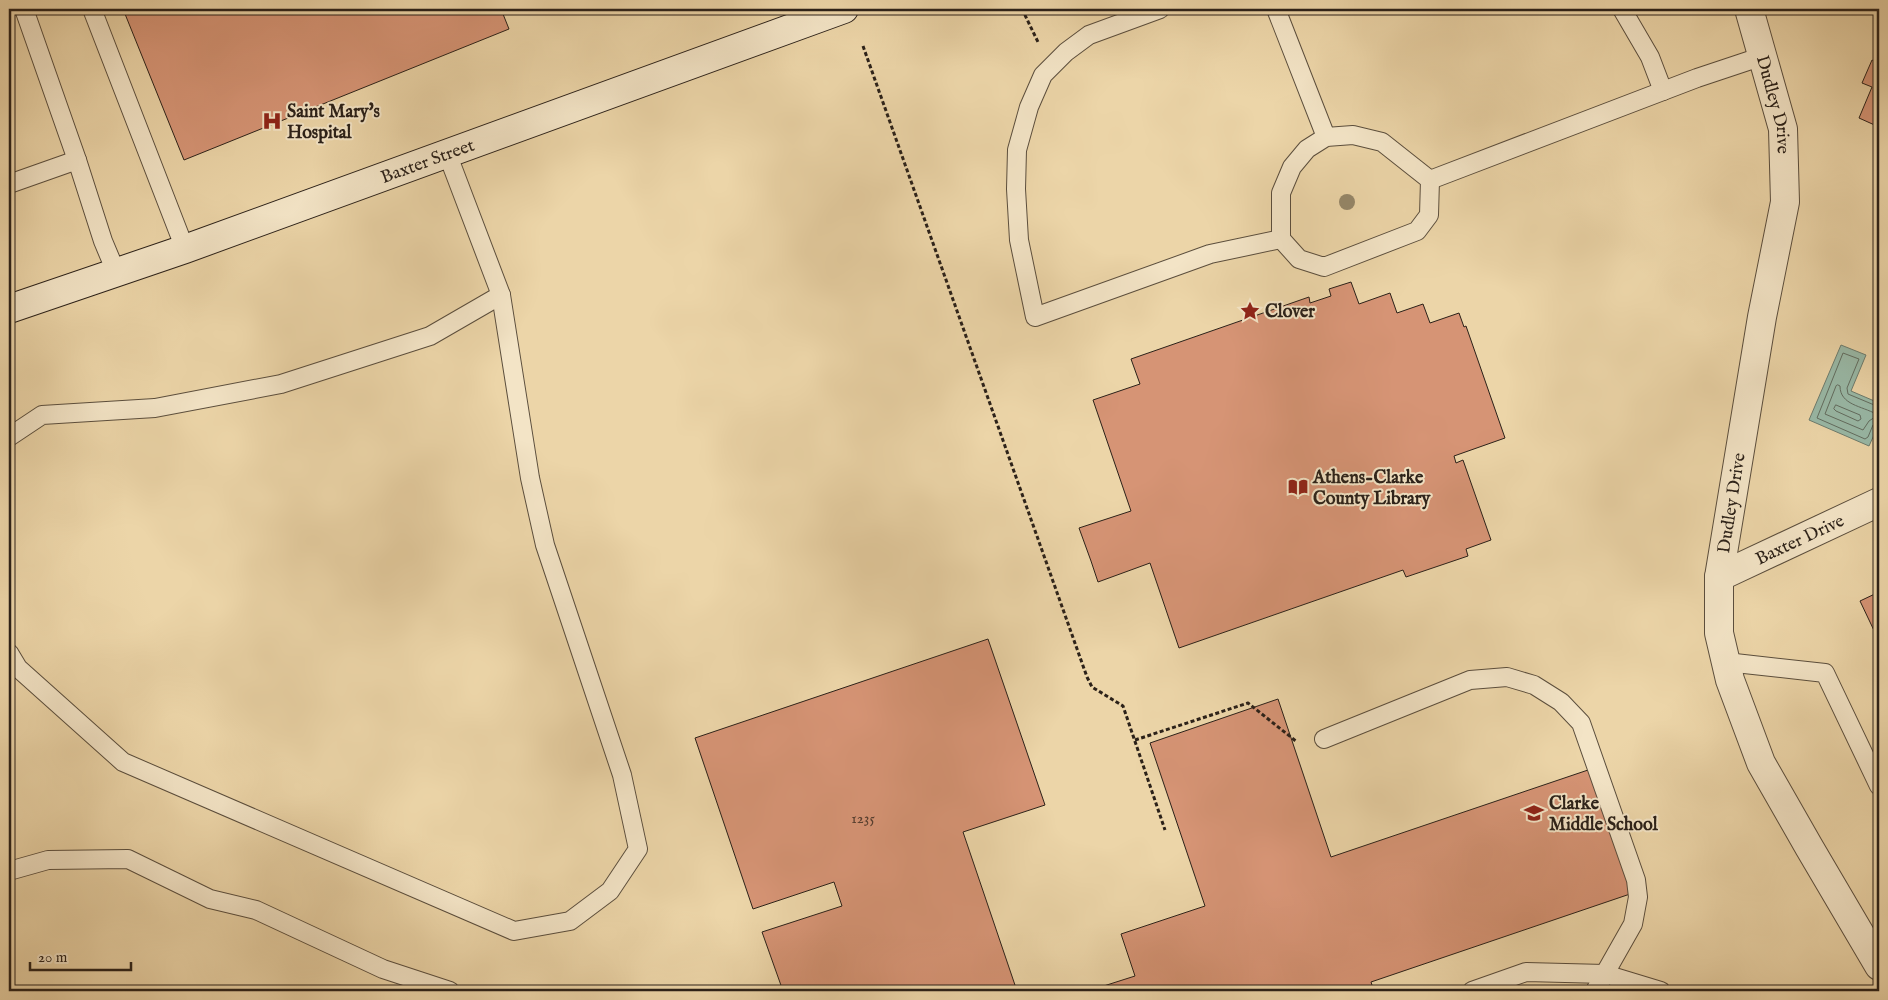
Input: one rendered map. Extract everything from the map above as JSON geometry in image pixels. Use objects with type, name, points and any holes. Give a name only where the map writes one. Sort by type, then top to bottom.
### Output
[{"type":"street","name":"Dudley Drive","points":[[1749,9],[1784,129],[1784,202],[1762,317],[1719,578],[1719,633],[1730,680],[1762,762],[1809,847],[1879,966]]},
{"type":"street","name":"Baxter Street","points":[[9,309],[185,248],[447,153],[827,12]]},
{"type":"street","name":"Baxter Drive","points":[[1719,578],[1879,502]]},
{"type":"lane","points":[[24,9],[103,241],[116,272]]},
{"type":"lane","points":[[92,9],[185,248]]},
{"type":"lane","points":[[1160,9],[1089,35],[1043,75],[1028,107],[1017,150],[1016,189],[1019,240],[1035,317],[1210,254],[1281,239]]},
{"type":"lane","points":[[1276,9],[1326,137]]},
{"type":"lane","points":[[1622,9],[1650,57],[1663,91]]},
{"type":"lane","points":[[1430,180],[1663,91],[1762,56]]},
{"type":"lane","points":[[1353,135],[1382,142],[1430,180],[1429,215],[1417,231],[1324,267],[1299,259],[1281,239],[1281,193],[1292,167],[1307,149],[1326,137],[1353,135]]},
{"type":"lane","points":[[9,653],[18,668],[123,762],[514,931],[570,921],[610,891],[638,848],[622,775],[545,545],[530,478],[501,295],[447,153]]},
{"type":"lane","points":[[9,184],[77,160]]},
{"type":"lane","points":[[9,437],[42,414],[155,408],[281,384],[430,336],[501,295]]},
{"type":"lane","points":[[1726,662],[1825,673],[1879,786]]},
{"type":"lane","points":[[1324,739],[1470,680],[1507,677],[1534,685],[1561,702],[1581,723],[1636,880],[1638,897],[1633,924],[1595,991]]},
{"type":"lane","points":[[9,871],[48,860],[128,859],[210,899],[256,910],[383,969],[450,991]]},
{"type":"lane","points":[[1472,991],[1526,972],[1605,974],[1661,991]]},
{"type":"path","points":[[1022,9],[1037,40],[1057,62]]},
{"type":"path","points":[[863,46],[1086,677],[1092,687],[1123,706],[1165,830]]},
{"type":"path","points":[[1135,740],[1248,703],[1303,747],[1324,739]]},
{"type":"water","points":[[1841,345],[1866,355],[1851,391],[1879,403],[1879,424],[1869,446],[1809,420]]},
{"type":"building","points":[[123,9],[501,9],[509,29],[184,160]]},
{"type":"building","points":[[1872,60],[1879,63],[1879,127],[1859,118],[1872,87],[1862,83]]},
{"type":"building","name":"Athens-Clarke County Library","points":[[1351,282],[1359,304],[1390,293],[1397,313],[1423,304],[1430,323],[1459,313],[1464,327],[1466,326],[1505,438],[1454,456],[1456,463],[1463,460],[1491,540],[1466,549],[1468,556],[1406,577],[1403,570],[1179,648],[1150,563],[1098,582],[1079,528],[1131,511],[1093,400],[1140,384],[1131,359],[1309,297],[1310,303],[1331,296],[1329,289]]},
{"type":"building","points":[[1879,592],[1879,641],[1860,601]]},
{"type":"building","points":[[988,639],[1045,805],[963,832],[1017,991],[783,991],[762,932],[842,906],[834,882],[753,909],[695,738]]},
{"type":"building","name":"Clarke Middle School","points":[[1278,699],[1331,857],[1591,769],[1633,893],[1371,982],[1374,991],[1088,991],[1135,976],[1121,934],[1205,906],[1150,743]]},
{"type":"place","name":"Saint Mary's Hospital","points":[[272,121]]},
{"type":"place","name":"Clover","points":[[1250,311]]},
{"type":"place","name":"Athens-Clarke County Library","points":[[1298,487]]},
{"type":"place","name":"Clarke Middle School","points":[[1534,813]]}]
